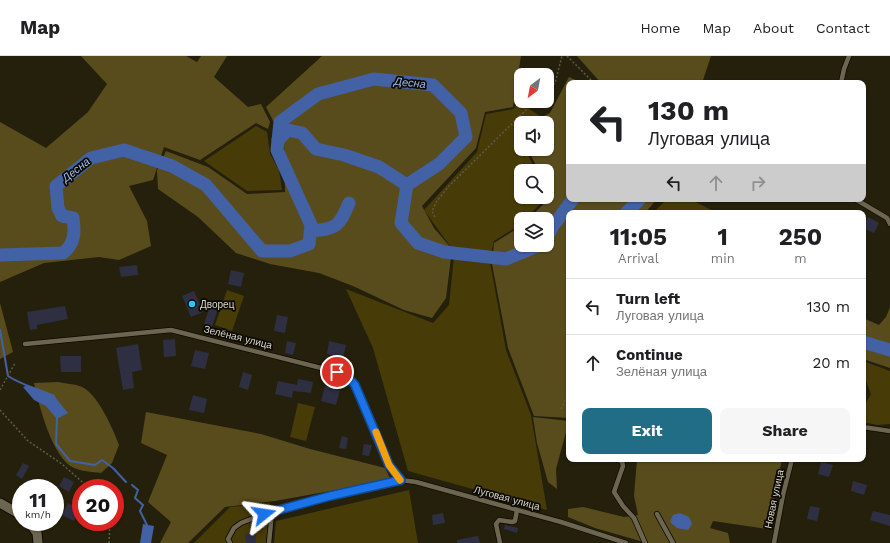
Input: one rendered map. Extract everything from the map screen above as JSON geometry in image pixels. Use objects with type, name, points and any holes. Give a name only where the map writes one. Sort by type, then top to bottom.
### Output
[{"type":"street","points":[[0,503],[12,510]]},
{"type":"street","points":[[36,531],[38,543]]},
{"type":"lane","points":[[842,80],[849,56]]},
{"type":"lane","points":[[860,202],[887,218],[890,224]]},
{"type":"lane","name":"Зелёная улица","points":[[25,344],[171,330],[337,372],[347,376],[355,385],[389,465],[401,480]]},
{"type":"lane","points":[[866,427],[890,430]]},
{"type":"lane","points":[[622,462],[624,466],[614,492],[623,506],[634,518],[645,543]]},
{"type":"lane","name":"Новая улица","points":[[774,543],[791,462]]},
{"type":"lane","points":[[230,543],[228,539],[234,528],[241,523],[272,512],[330,496],[401,480]]},
{"type":"lane","name":"Луговая улица","points":[[401,480],[416,482],[517,510],[626,543]]},
{"type":"lane","points":[[500,543],[496,524],[499,520],[515,521],[517,510]]},
{"type":"lane","points":[[269,543],[272,512]]},
{"type":"lane","points":[[657,514],[672,543]]},
{"type":"path","points":[[554,84],[562,56]]},
{"type":"path","points":[[567,56],[591,80]]},
{"type":"path","points":[[435,217],[432,210],[448,187],[528,108]]},
{"type":"path","points":[[0,390],[15,363]]},
{"type":"path","points":[[561,409],[566,398]]},
{"type":"path","points":[[0,410],[28,441],[62,464],[79,479]]},
{"type":"path","points":[[109,543],[110,531]]},
{"type":"shaded area","points":[[81,56],[186,56],[197,62],[201,56],[227,56],[214,77],[248,107],[261,104],[270,122],[268,129],[256,123],[200,160],[164,147],[153,180],[129,186],[147,221],[151,246],[119,260],[99,257],[44,263],[0,282],[0,122],[46,148],[88,112],[107,84]]},
{"type":"shaded area","points":[[322,56],[521,56],[519,68],[514,68],[513,107],[485,112],[476,148],[422,206],[434,228],[452,249],[446,298],[432,318],[404,310],[353,286],[319,273],[270,264],[236,253],[198,217],[158,189],[157,170],[166,151],[208,167],[247,194],[285,192],[284,142],[266,107]]},
{"type":"shaded area","points":[[577,56],[711,56],[703,80],[598,80]]},
{"type":"shaded area","points":[[569,77],[576,80],[567,80]]},
{"type":"shaded area","points":[[566,83],[566,202],[654,202],[648,210],[566,210],[566,418],[534,416],[508,348],[492,264],[494,243],[514,230],[514,252],[554,252],[554,212],[535,212],[544,204],[554,204],[554,164],[535,164],[531,156],[554,156],[554,116],[544,116],[550,113],[554,108]]},
{"type":"shaded area","points":[[528,108],[540,116],[514,116],[514,156],[528,156],[532,164],[514,164],[514,204],[540,204],[532,212],[514,212],[514,228],[494,241],[491,253],[452,249],[424,210],[477,152],[486,114]]},
{"type":"shaded area","points":[[256,126],[267,132],[270,154],[279,170],[282,190],[247,191],[204,161]]},
{"type":"shaded area","points":[[664,202],[696,202],[711,210],[656,210]]},
{"type":"shaded area","points":[[454,256],[490,262],[506,350],[531,415],[547,510],[408,471],[373,348],[346,289],[433,323],[449,305]]},
{"type":"shaded area","points":[[227,290],[244,296],[232,331],[215,325]]},
{"type":"shaded area","points":[[0,303],[13,352],[0,359]]},
{"type":"shaded area","points":[[890,307],[890,368],[866,360],[866,319],[879,325],[886,317]]},
{"type":"shaded area","points":[[866,362],[890,371],[890,424],[877,425],[866,423],[866,403],[871,394],[866,381]]},
{"type":"shaded area","points":[[59,382],[79,386],[90,392],[105,414],[113,431],[119,445],[112,463],[101,473],[83,471],[74,468],[59,454],[53,443],[43,417],[34,383]]},
{"type":"shaded area","points":[[298,403],[315,407],[306,441],[290,437]]},
{"type":"shaded area","points":[[146,412],[261,434],[310,449],[385,468],[391,480],[275,501],[225,507],[188,543],[160,543],[171,522],[148,502],[167,455],[141,443]]},
{"type":"shaded area","points":[[533,417],[566,421],[566,432],[556,469],[557,489],[548,482],[537,443]]},
{"type":"shaded area","points":[[637,462],[781,462],[768,529],[713,521],[710,528],[728,533],[730,543],[647,543],[595,528],[568,517],[568,509],[583,507],[624,517],[638,515],[634,496]]},
{"type":"shaded area","points":[[409,490],[418,543],[274,543],[276,521]]},
{"type":"shaded area","points":[[270,503],[266,543],[194,543],[230,507]]},
{"type":"water","points":[[28,385],[54,396],[68,413],[57,419],[46,406],[34,400],[23,387]]},
{"type":"water","points":[[680,513],[689,517],[692,524],[688,530],[677,528],[670,522],[673,515]]},
{"type":"water","points":[[143,524],[154,526],[151,543],[140,543]]},
{"type":"building","points":[[868,217],[879,223],[874,233],[866,229],[866,221]]},
{"type":"building","points":[[137,265],[138,275],[121,277],[119,267]]},
{"type":"building","points":[[231,270],[244,273],[241,287],[228,284]]},
{"type":"building","name":"Дворец","points":[[194,291],[203,312],[191,317],[182,296]]},
{"type":"building","points":[[211,303],[219,305],[212,327],[204,324]]},
{"type":"building","points":[[65,306],[68,319],[37,325],[37,329],[30,330],[27,312]]},
{"type":"building","points":[[277,315],[288,317],[285,333],[274,331]]},
{"type":"building","points":[[175,339],[176,356],[164,357],[163,340]]},
{"type":"building","points":[[287,341],[296,343],[293,355],[285,353]]},
{"type":"building","points":[[329,341],[346,345],[343,358],[327,354]]},
{"type":"building","points":[[138,344],[142,370],[132,372],[134,388],[123,390],[116,348]]},
{"type":"building","points":[[195,350],[209,353],[205,369],[191,366]]},
{"type":"building","points":[[60,356],[81,356],[81,372],[61,372]]},
{"type":"building","points":[[243,372],[252,375],[248,390],[239,387]]},
{"type":"building","points":[[298,379],[313,382],[311,393],[293,391],[292,398],[275,394],[278,381],[297,385]]},
{"type":"building","points":[[325,386],[340,390],[336,405],[321,401]]},
{"type":"building","points":[[193,395],[207,399],[204,413],[189,410]]},
{"type":"building","points":[[342,436],[348,438],[346,449],[339,448]]},
{"type":"building","points":[[364,444],[372,445],[369,456],[362,455]]},
{"type":"building","points":[[821,462],[833,465],[829,477],[818,474]]},
{"type":"building","points":[[23,463],[29,466],[22,479],[16,475]]},
{"type":"building","points":[[64,477],[72,481],[72,486],[69,492],[64,489]]},
{"type":"building","points":[[853,481],[867,485],[864,495],[851,491]]},
{"type":"building","points":[[68,503],[72,505],[72,520],[64,516],[64,511]]},
{"type":"building","points":[[810,506],[820,508],[817,521],[807,519]]},
{"type":"building","points":[[873,511],[890,515],[890,526],[870,520]]},
{"type":"building","points":[[443,513],[445,523],[433,525],[432,515]]},
{"type":"building","points":[[505,525],[518,528],[517,533],[504,529]]},
{"type":"building","points":[[256,533],[256,543],[246,543],[245,534]]},
{"type":"building","points":[[478,536],[480,543],[457,543],[457,540]]},
{"type":"waterway","name":"Десна","points":[[0,255],[63,253],[72,242],[74,223],[73,218],[62,216],[58,208],[56,186],[91,158],[124,150],[172,166],[206,185],[262,251],[290,251],[309,244],[311,225],[277,150],[280,122],[318,94],[374,79],[433,85],[461,113],[466,137],[439,164],[407,185],[401,223],[418,243],[444,252],[506,259],[523,252]]},
{"type":"waterway","points":[[278,140],[288,130],[302,133],[316,149],[344,155],[379,167],[407,185]]},
{"type":"waterway","name":"Десна","points":[[554,225],[571,202]]},
{"type":"waterway","name":"Десна","points":[[629,210],[637,202]]},
{"type":"waterway","name":"Десна","points":[[311,231],[331,228],[336,225],[349,203]]},
{"type":"waterway","points":[[0,330],[8,376],[54,396],[55,399]]},
{"type":"waterway","name":"Десна","points":[[866,343],[890,350]]},
{"type":"waterway","points":[[57,417],[56,444],[70,461],[95,465],[102,460],[113,468],[126,482]]},
{"type":"waterway","points":[[132,485],[138,490],[135,498],[143,505],[140,511],[148,527]]},
{"type":"slow traffic","points":[[376,432],[389,465],[400,480]]},
{"type":"place","name":"Дворец","points":[[192,304]]},
{"type":"route","points":[[264,514],[330,496],[401,480],[389,465],[355,385],[347,376],[337,372]]}]
